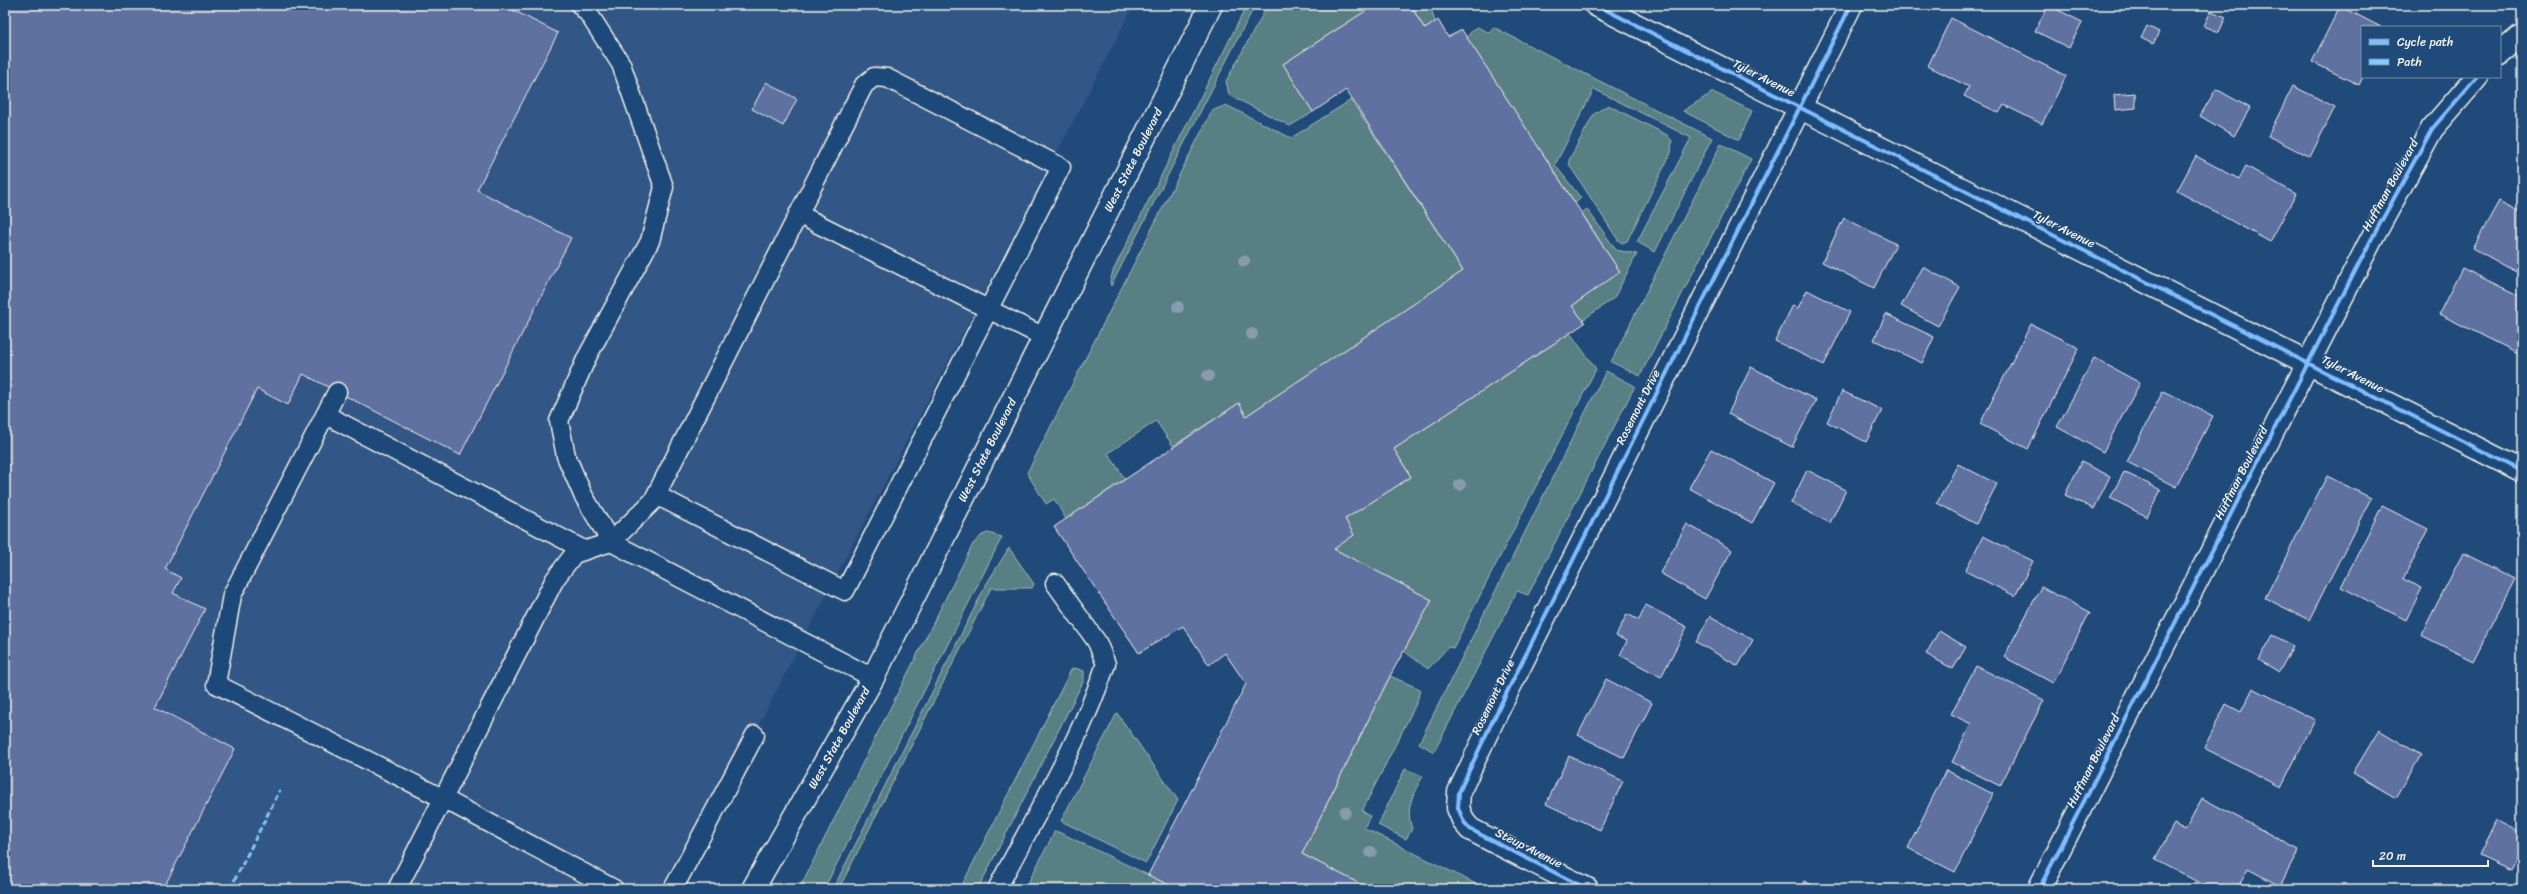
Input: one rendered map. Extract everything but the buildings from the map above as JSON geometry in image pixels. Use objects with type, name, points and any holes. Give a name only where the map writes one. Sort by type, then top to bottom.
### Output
[{"type":"street","name":"West State Boulevard","points":[[753,889],[873,678],[1211,5]]},
{"type":"street","name":"Tyler Avenue","points":[[1596,5],[2522,471]]},
{"type":"street","name":"Rosemont Drive","points":[[1464,822],[1458,808],[1459,792],[1470,766],[1851,5]]},
{"type":"street","points":[[2501,53],[2522,35]]},
{"type":"street","name":"Huffman Boulevard","points":[[2039,889],[2308,363],[2432,129],[2476,78]]},
{"type":"street","name":"Steup Avenue","points":[[1464,822],[1470,829],[1587,889]]},
{"type":"lane","points":[[580,5],[588,13],[621,64],[664,187],[650,241],[587,357],[559,421],[566,456],[583,495],[611,542],[873,678]]},
{"type":"lane","points":[[398,889],[555,579],[574,554],[611,542],[653,502],[656,495],[798,214],[864,85],[874,77],[887,78],[1061,167],[845,591],[656,495]]},
{"type":"lane","points":[[798,214],[1044,337]]},
{"type":"lane","points":[[337,392],[232,595],[216,684],[444,799],[614,889]]},
{"type":"lane","points":[[326,415],[584,550]]},
{"type":"lane","points":[[997,889],[1071,745],[1099,686],[1106,664],[1094,636],[1055,583]]},
{"type":"lane","points":[[673,889],[755,735]]},
{"type":"shaded area","points":[[5,5],[1134,5],[673,889],[5,889]]},
{"type":"green space","points":[[1247,5],[1255,5],[1111,286],[1110,282],[1113,271]]},
{"type":"green space","points":[[1268,5],[1375,5],[1283,64],[1313,112],[1290,126],[1229,95],[1226,81]]},
{"type":"green space","points":[[1410,5],[1430,5],[1435,22],[1425,29]]},
{"type":"green space","points":[[1477,27],[1490,33],[1493,27],[1712,138],[1655,252],[1637,242],[1691,138],[1594,89],[1555,165],[1581,198],[1575,203],[1467,38]]},
{"type":"green space","points":[[1713,92],[1752,111],[1739,140],[1683,111]]},
{"type":"green space","points":[[1351,100],[1463,271],[1246,416],[1239,403],[1173,446],[1156,421],[1108,453],[1125,479],[1066,519],[1054,499],[1046,504],[1027,473],[1212,111],[1226,105],[1291,138]]},
{"type":"green space","points":[[1608,105],[1667,135],[1672,141],[1671,153],[1627,241],[1622,243],[1618,240],[1570,166],[1569,160],[1594,114]]},
{"type":"green space","points":[[1721,144],[1751,159],[1640,376],[1611,362]]},
{"type":"green space","points":[[1587,209],[1616,250],[1637,254],[1614,298],[1583,320],[1572,306],[1620,272],[1582,213]]},
{"type":"green space","points":[[1570,333],[1596,369],[1453,648],[1448,647],[1428,669],[1404,651],[1432,600],[1334,549],[1354,535],[1345,519],[1411,477],[1394,449]]},
{"type":"green space","points":[[1606,371],[1635,386],[1528,595],[1517,591],[1434,752],[1419,743]]},
{"type":"green space","points":[[988,533],[1002,537],[824,889],[799,889],[973,544],[982,535]]},
{"type":"green space","points":[[1009,548],[1034,584],[1032,588],[991,588],[846,875],[838,889],[833,889],[987,583]]},
{"type":"green space","points":[[1075,668],[1084,671],[1084,680],[978,889],[960,889],[1071,670]]},
{"type":"green space","points":[[1390,676],[1420,689],[1417,702],[1362,811],[1370,816],[1364,828],[1486,889],[1370,889],[1302,854]]},
{"type":"green space","points":[[1117,713],[1178,800],[1146,863],[1061,821]]},
{"type":"green space","points":[[1405,769],[1423,776],[1411,801],[1409,814],[1412,829],[1406,839],[1378,825]]},
{"type":"green space","points":[[1055,831],[1063,834],[1177,889],[1025,889]]},
{"type":"marked path","points":[[230,889],[280,790]]},
{"type":"cycle path","points":[[1596,5],[2522,471]]},
{"type":"cycle path","points":[[1587,889],[1470,829],[1464,822],[1458,808],[1459,792],[1492,722],[1851,5]]},
{"type":"cycle path","points":[[2039,889],[2371,240],[2432,129],[2476,78]]}]
